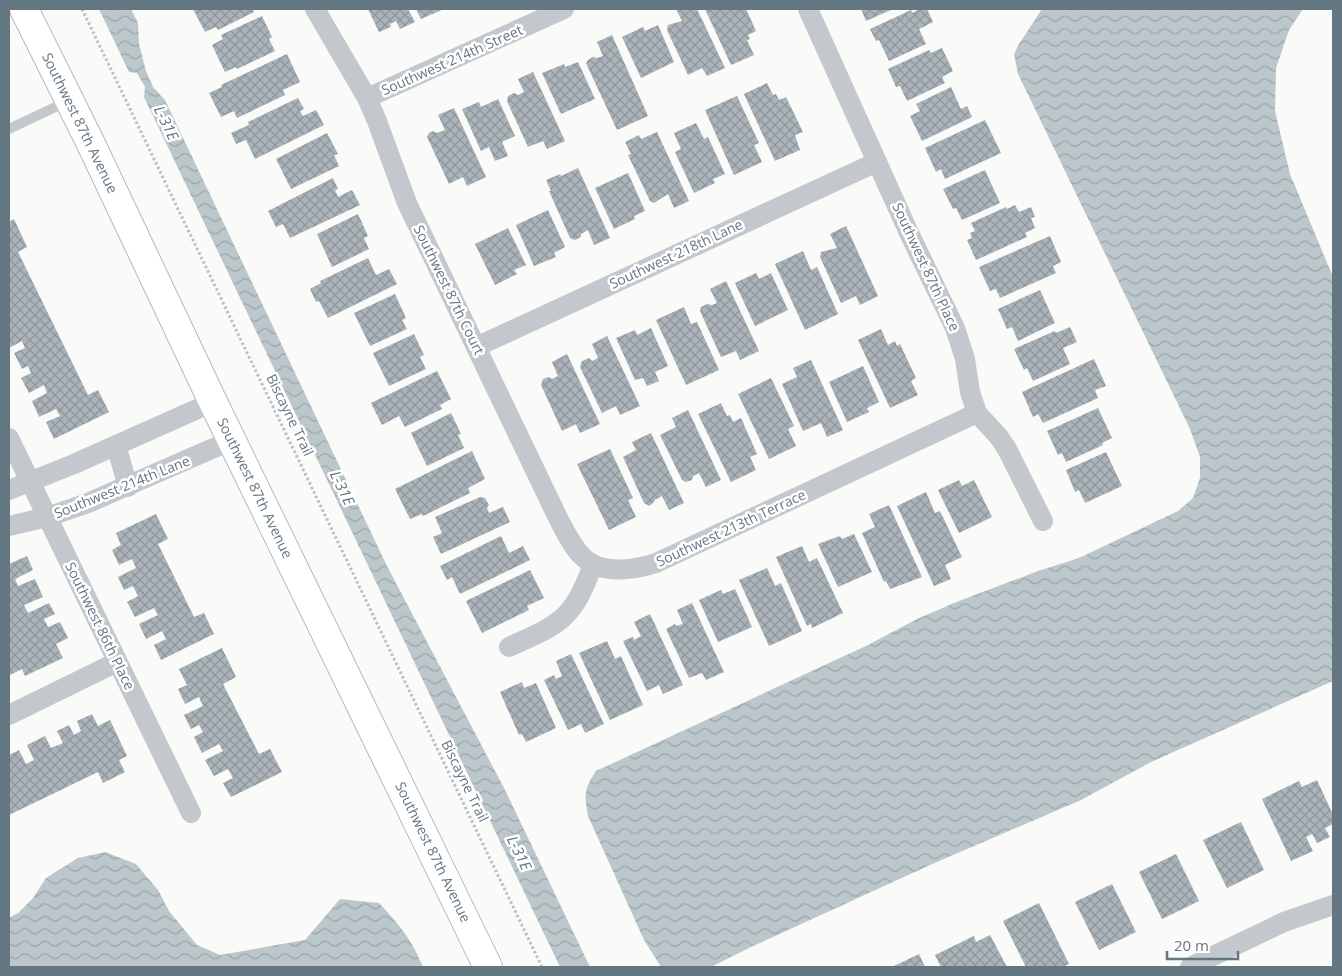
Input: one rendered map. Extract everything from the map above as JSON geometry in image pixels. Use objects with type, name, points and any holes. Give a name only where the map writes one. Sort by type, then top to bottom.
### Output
[{"type":"street","name":"Southwest 87th Avenue","points":[[24,9],[488,967]]},
{"type":"street","name":"Southwest 87th Court","points":[[315,9],[367,98],[407,203],[567,534],[584,557],[593,564]]},
{"type":"street","name":"Southwest 214th Street","points":[[367,98],[564,9]]},
{"type":"street","name":"Southwest 87th Place","points":[[808,9],[960,342],[965,359],[970,392],[977,414],[1007,449],[1043,521]]},
{"type":"street","name":"Southwest 218th Lane","points":[[476,347],[877,162]]},
{"type":"street","points":[[9,490],[213,402]]},
{"type":"street","name":"Southwest 213th Terrace","points":[[593,564],[630,569],[656,563],[977,414]]},
{"type":"street","name":"Southwest 86th Place","points":[[9,438],[191,813]]},
{"type":"street","name":"Southwest 214th Lane","points":[[9,526],[47,517],[88,503],[232,440]]},
{"type":"street","points":[[116,445],[128,487]]},
{"type":"street","points":[[509,648],[551,627],[565,617],[580,598],[593,564]]},
{"type":"street","points":[[9,715],[117,662]]},
{"type":"street","points":[[1190,967],[1277,926],[1333,904]]},
{"type":"lane","points":[[9,130],[69,100]]},
{"type":"path","name":"Biscayne Trail","points":[[82,9],[542,967]]},
{"type":"water","name":"L-31E","points":[[99,9],[131,9],[138,23],[139,44],[146,71],[153,87],[165,100],[387,566],[504,788],[590,967],[560,967],[144,97],[145,87],[137,73],[129,72]]},
{"type":"water","points":[[1042,9],[1303,9],[1289,30],[1276,68],[1275,111],[1290,174],[1333,277],[1333,681],[1151,762],[1081,800],[930,865],[711,967],[661,967],[644,940],[588,816],[586,792],[589,782],[596,771],[868,645],[917,619],[1038,571],[1079,558],[1178,511],[1193,498],[1200,478],[1200,457],[1190,429],[1018,74],[1014,54]]},
{"type":"water","points":[[105,852],[136,864],[158,890],[169,911],[197,945],[220,955],[305,940],[340,899],[379,903],[404,933],[423,967],[9,967],[9,918],[18,913],[33,898],[46,878],[78,858]]},
{"type":"building","points":[[193,9],[253,9],[254,12],[218,30],[216,27],[205,32]]},
{"type":"building","points":[[368,9],[408,9],[415,22],[400,29],[396,21],[390,24],[391,27],[379,32]]},
{"type":"building","points":[[416,9],[444,9],[421,19]]},
{"type":"building","points":[[676,9],[697,9],[725,68],[707,76],[702,68],[688,75],[667,30],[668,25],[682,21]]},
{"type":"building","points":[[705,9],[746,9],[756,31],[748,35],[750,39],[747,40],[754,55],[731,65]]},
{"type":"building","points":[[861,9],[893,9],[866,21]]},
{"type":"building","points":[[920,9],[927,9],[933,22],[919,29],[926,44],[889,61],[879,40],[876,41],[870,29],[911,10],[912,13]]},
{"type":"building","points":[[262,16],[272,37],[269,39],[275,51],[237,69],[236,67],[225,72],[212,45],[223,39],[221,35]]},
{"type":"building","points":[[658,25],[674,62],[641,78],[622,37],[643,27],[645,31]]},
{"type":"building","points":[[612,35],[648,116],[617,130],[586,63],[593,57],[603,56],[597,42]]},
{"type":"building","points":[[942,48],[953,71],[942,77],[945,83],[907,101],[900,86],[896,87],[888,69],[929,50],[931,53]]},
{"type":"building","points":[[287,54],[300,82],[283,90],[285,95],[237,118],[234,111],[221,117],[209,93],[222,87],[221,85]]},
{"type":"building","points":[[578,62],[595,99],[561,114],[542,73],[564,64],[565,67]]},
{"type":"building","points":[[533,72],[565,141],[547,149],[543,141],[528,147],[507,101],[508,96],[524,92],[518,79]]},
{"type":"building","points":[[767,83],[773,95],[776,94],[779,100],[786,97],[803,132],[795,135],[800,150],[775,161],[744,94]]},
{"type":"building","points":[[951,87],[961,109],[967,106],[972,117],[922,141],[910,116],[920,111],[916,104]]},
{"type":"building","points":[[737,96],[759,143],[754,145],[762,162],[734,175],[705,110]]},
{"type":"building","points":[[298,98],[304,109],[300,111],[303,116],[316,110],[324,125],[255,159],[246,140],[236,144],[231,133],[249,125],[248,122]]},
{"type":"building","points":[[498,99],[515,136],[502,142],[508,156],[495,161],[489,147],[481,151],[462,109],[479,102],[481,107]]},
{"type":"building","points":[[454,108],[486,177],[467,186],[463,177],[449,184],[427,137],[433,131],[437,133],[445,130],[438,115]]},
{"type":"building","points":[[985,120],[1001,153],[945,179],[941,169],[936,172],[925,148]]},
{"type":"building","points":[[696,123],[704,139],[708,137],[725,174],[713,179],[715,183],[694,193],[675,152],[681,149],[674,133]]},
{"type":"building","points":[[657,132],[689,201],[674,208],[668,194],[654,203],[650,201],[628,155],[631,154],[625,142],[639,135],[641,139]]},
{"type":"building","points":[[327,133],[338,154],[334,155],[339,166],[291,189],[276,159]]},
{"type":"building","points":[[578,168],[610,238],[594,245],[588,230],[575,240],[570,238],[546,180],[560,174],[561,176]]},
{"type":"building","points":[[985,170],[1000,203],[962,220],[956,208],[953,209],[943,189]]},
{"type":"building","points":[[628,173],[645,211],[634,216],[635,219],[614,229],[595,188]]},
{"type":"building","points":[[333,178],[338,189],[335,190],[338,197],[352,190],[360,205],[290,238],[283,224],[276,227],[268,211]]},
{"type":"building","points":[[1015,205],[1019,212],[1031,207],[1035,217],[1031,218],[1035,228],[1025,233],[1027,237],[976,260],[967,240],[972,238],[970,233],[975,231],[971,223],[1006,207],[1007,209]]},
{"type":"building","points":[[548,210],[565,247],[554,253],[556,257],[534,266],[516,225]]},
{"type":"building","points":[[358,214],[368,236],[364,238],[369,249],[332,267],[317,234]]},
{"type":"building","points":[[14,219],[27,247],[18,252],[88,395],[98,390],[109,412],[54,439],[46,422],[60,416],[56,409],[39,417],[32,401],[47,393],[44,385],[29,393],[21,378],[31,373],[28,366],[22,369],[14,353],[25,348],[22,341],[9,348],[9,222]]},
{"type":"building","points":[[846,226],[878,296],[860,305],[856,296],[841,303],[820,257],[821,252],[837,248],[830,234]]},
{"type":"building","points":[[508,228],[526,265],[514,270],[517,274],[495,285],[475,244]]},
{"type":"building","points":[[1050,236],[1061,262],[1053,266],[1056,273],[1000,298],[996,289],[990,291],[979,267]]},
{"type":"building","points":[[803,251],[811,270],[817,267],[838,314],[805,330],[775,264]]},
{"type":"building","points":[[368,258],[376,275],[389,269],[397,284],[328,318],[319,301],[316,302],[310,289],[321,283],[320,281]]},
{"type":"building","points":[[756,273],[759,279],[771,273],[788,310],[755,326],[735,283]]},
{"type":"building","points":[[726,281],[759,351],[740,360],[736,351],[721,357],[700,311],[701,307],[707,304],[717,303],[710,289]]},
{"type":"building","points":[[1040,290],[1055,323],[1018,341],[1012,327],[1007,329],[998,309]]},
{"type":"building","points":[[395,294],[406,318],[402,320],[407,329],[370,346],[354,313]]},
{"type":"building","points":[[684,307],[691,324],[697,322],[719,370],[686,385],[656,320]]},
{"type":"building","points":[[1070,327],[1077,342],[1063,348],[1070,364],[1033,381],[1027,368],[1024,370],[1014,349],[1055,331],[1056,333]]},
{"type":"building","points":[[651,328],[668,366],[655,372],[659,381],[647,386],[643,378],[635,380],[616,338],[635,330],[637,335]]},
{"type":"building","points":[[881,329],[888,345],[895,341],[897,346],[900,344],[916,378],[911,381],[918,395],[890,408],[858,340]]},
{"type":"building","points":[[414,334],[424,355],[420,357],[426,369],[389,386],[373,353]]},
{"type":"building","points":[[607,336],[640,406],[620,415],[616,406],[602,413],[580,367],[582,361],[589,358],[592,361],[598,358],[592,344]]},
{"type":"building","points":[[567,354],[600,424],[580,433],[576,424],[562,431],[541,385],[543,379],[549,377],[552,379],[558,376],[552,362]]},
{"type":"building","points":[[1094,359],[1106,386],[1095,390],[1098,398],[1043,423],[1038,414],[1033,417],[1022,392]]},
{"type":"building","points":[[811,360],[843,430],[827,437],[821,423],[803,431],[782,384],[797,377],[793,368]]},
{"type":"building","points":[[863,366],[879,402],[867,408],[869,412],[847,422],[829,382]]},
{"type":"building","points":[[437,371],[451,399],[440,405],[442,409],[405,427],[399,416],[382,425],[371,403]]},
{"type":"building","points":[[771,378],[794,426],[788,429],[796,446],[769,459],[738,394]]},
{"type":"building","points":[[721,403],[727,416],[730,415],[733,422],[741,418],[757,454],[750,457],[756,470],[731,482],[698,414]]},
{"type":"building","points":[[1098,408],[1112,438],[1102,443],[1103,445],[1066,462],[1062,453],[1058,455],[1047,431]]},
{"type":"building","points":[[688,410],[721,480],[706,487],[699,473],[693,476],[692,480],[686,482],[682,480],[660,435],[676,427],[672,418]]},
{"type":"building","points":[[451,413],[461,434],[458,435],[464,448],[427,466],[411,433]]},
{"type":"building","points":[[651,433],[684,503],[669,510],[662,496],[649,506],[644,503],[623,457],[636,450],[632,442]]},
{"type":"building","points":[[610,449],[633,498],[628,500],[636,517],[609,530],[577,464]]},
{"type":"building","points":[[472,451],[485,479],[468,488],[470,493],[423,516],[422,514],[410,519],[395,489]]},
{"type":"building","points":[[1106,452],[1122,486],[1085,503],[1079,490],[1075,492],[1066,470]]},
{"type":"building","points":[[959,480],[962,486],[974,480],[992,517],[959,533],[938,490]]},
{"type":"building","points":[[926,492],[935,513],[940,511],[962,557],[945,565],[951,579],[934,586],[897,506]]},
{"type":"building","points":[[480,497],[485,498],[489,505],[487,508],[489,513],[503,507],[510,522],[441,554],[433,537],[442,533],[435,517]]},
{"type":"building","points":[[889,505],[922,577],[890,589],[886,581],[884,582],[862,533],[875,527],[869,514]]},
{"type":"building","points":[[156,514],[168,539],[158,544],[194,617],[204,613],[214,634],[161,660],[154,645],[166,639],[162,631],[146,639],[139,624],[158,615],[154,608],[135,617],[127,602],[138,596],[133,586],[124,590],[118,577],[136,568],[132,559],[119,565],[112,550],[121,545],[116,533]]},
{"type":"building","points":[[854,534],[872,572],[838,587],[818,544],[840,536],[842,539]]},
{"type":"building","points":[[501,536],[509,553],[523,546],[530,560],[460,594],[452,577],[447,580],[440,566]]},
{"type":"building","points":[[802,546],[809,562],[817,558],[843,613],[812,628],[811,624],[807,626],[776,557]]},
{"type":"building","points":[[27,556],[33,570],[15,579],[18,586],[35,579],[43,597],[24,605],[28,613],[49,603],[55,614],[44,619],[48,627],[60,622],[68,638],[56,644],[63,658],[25,676],[22,669],[10,675],[9,564]]},
{"type":"building","points":[[767,568],[775,586],[781,583],[802,631],[769,646],[739,580]]},
{"type":"building","points":[[530,570],[544,598],[527,606],[529,610],[482,633],[466,601]]},
{"type":"building","points":[[735,589],[752,627],[718,642],[699,600],[721,590],[723,594]]},
{"type":"building","points":[[692,603],[724,672],[706,680],[702,673],[689,678],[666,629],[675,624],[676,626],[683,624],[677,610]]},
{"type":"building","points":[[650,614],[683,685],[663,694],[659,685],[647,691],[623,641],[633,637],[634,640],[641,636],[634,622]]},
{"type":"building","points":[[607,641],[615,659],[621,656],[643,705],[610,720],[579,653]]},
{"type":"building","points":[[222,648],[236,677],[223,684],[259,754],[270,749],[282,772],[231,797],[223,783],[233,778],[228,769],[214,776],[205,760],[223,751],[219,744],[202,753],[194,737],[203,732],[199,725],[191,729],[184,715],[203,706],[199,697],[185,704],[178,689],[187,685],[179,669]]},
{"type":"building","points":[[571,654],[604,724],[585,733],[581,724],[568,730],[544,680],[554,675],[556,679],[562,676],[556,661]]},
{"type":"building","points":[[522,682],[524,688],[536,683],[556,728],[526,742],[522,734],[519,735],[500,692]]},
{"type":"building","points":[[92,714],[98,726],[110,720],[127,756],[119,760],[125,772],[103,783],[98,772],[9,815],[9,755],[19,750],[26,764],[34,760],[27,745],[45,736],[51,748],[63,743],[57,731],[69,725],[74,735],[81,731],[77,721]]},
{"type":"building","points":[[1317,780],[1333,815],[1333,824],[1325,828],[1330,837],[1317,843],[1312,834],[1306,837],[1313,851],[1291,861],[1262,799],[1299,781],[1302,787]]},
{"type":"building","points":[[1241,822],[1264,870],[1227,888],[1203,840]]},
{"type":"building","points":[[1176,854],[1199,901],[1162,919],[1139,872]]},
{"type":"building","points":[[1112,884],[1136,932],[1099,950],[1075,902]]},
{"type":"building","points":[[1039,903],[1069,964],[1062,967],[1026,967],[1003,921]]},
{"type":"building","points":[[990,935],[1007,967],[941,967],[935,955],[974,936],[976,942]]},
{"type":"building","points":[[919,954],[925,967],[892,967]]}]
